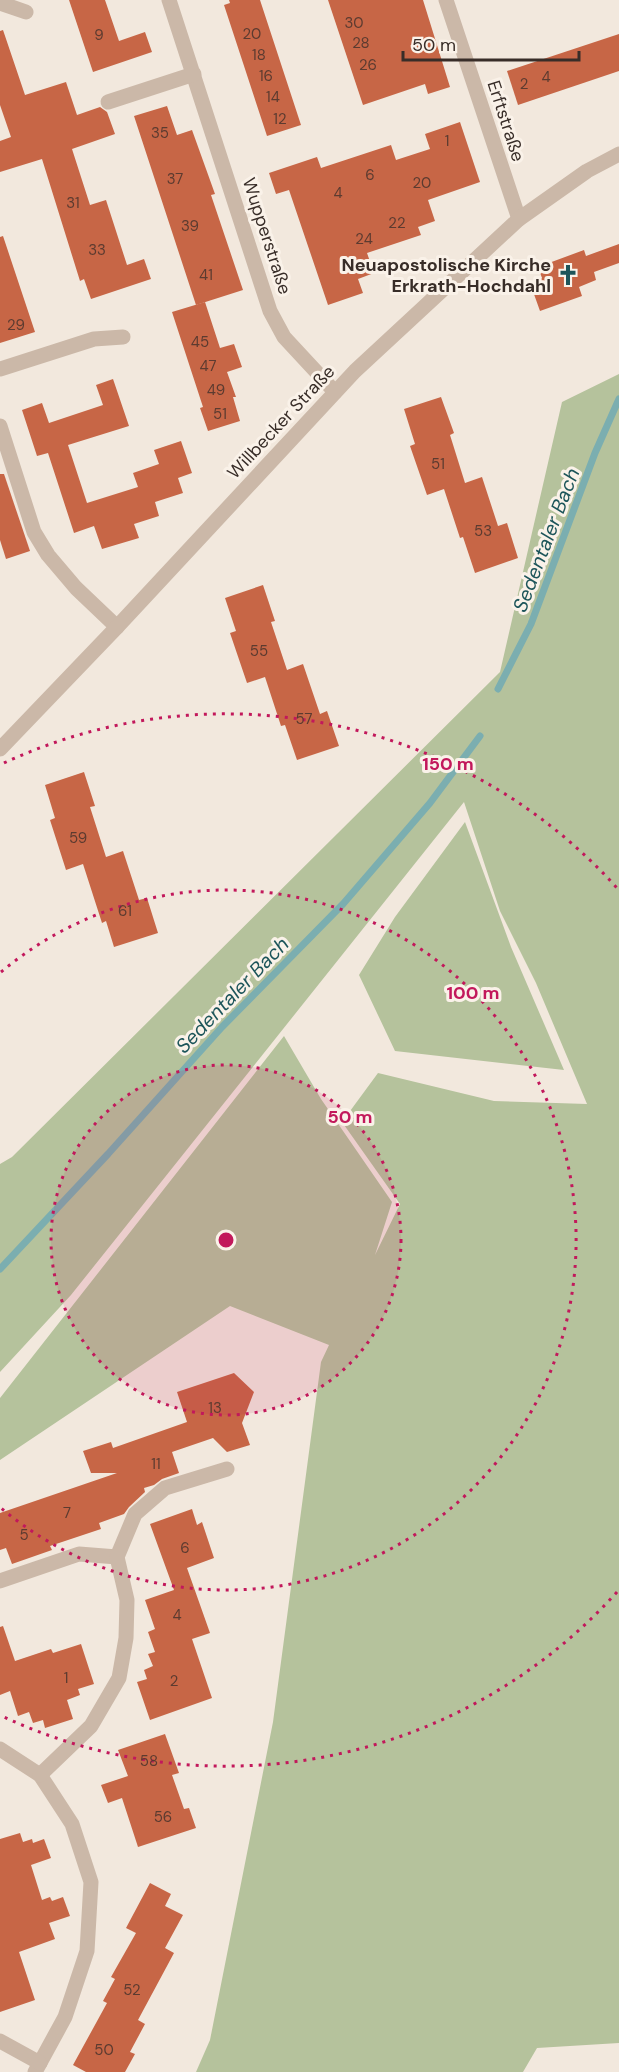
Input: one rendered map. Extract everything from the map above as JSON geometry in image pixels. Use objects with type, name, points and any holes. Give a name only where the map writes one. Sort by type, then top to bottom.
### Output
[{"type":"street","name":"Wupperstraße","points":[[169,0],[270,311],[284,338],[335,392]]},
{"type":"street","name":"Erftstraße","points":[[446,0],[519,219]]},
{"type":"street","points":[[0,3],[26,12]]},
{"type":"street","points":[[108,102],[194,74]]},
{"type":"street","name":"Willbecker Straße","points":[[0,749],[355,371],[519,219],[587,171],[619,154]]},
{"type":"street","points":[[0,369],[94,339],[123,337]]},
{"type":"street","points":[[0,426],[34,532],[48,555],[76,588],[117,627]]},
{"type":"street","points":[[40,1775],[91,1726],[119,1678],[126,1638],[127,1600],[117,1557],[135,1514],[165,1488],[227,1469]]},
{"type":"street","points":[[0,1581],[80,1554],[117,1557]]},
{"type":"street","points":[[0,1749],[40,1775],[72,1824],[91,1882],[87,1951],[64,2017],[38,2067],[0,2041]]},
{"type":"green space","points":[[619,374],[619,2043],[537,2048],[523,2072],[196,2072],[210,2040],[273,1722],[321,1362],[329,1345],[230,1306],[0,1460],[0,1398],[284,1036],[321,1099],[392,1202],[375,1255],[400,1204],[342,1122],[378,1073],[494,1101],[587,1104],[536,983],[500,911],[464,802],[71,1295],[0,1372],[0,1164],[12,1157],[500,672],[562,402]]},
{"type":"green space","points":[[465,822],[511,947],[564,1070],[395,1051],[359,975],[395,917]]},
{"type":"building","points":[[69,0],[105,0],[119,41],[145,32],[152,52],[93,72]]},
{"type":"building","points":[[229,0],[260,0],[301,125],[267,136],[224,5],[230,3]]},
{"type":"building","points":[[328,0],[423,0],[450,87],[428,94],[425,84],[363,105]]},
{"type":"building","points":[[3,30],[25,95],[66,82],[77,115],[100,107],[107,112],[115,134],[72,149],[90,205],[106,200],[127,265],[144,259],[151,279],[91,299],[84,279],[80,281],[42,159],[0,172],[0,141],[11,137],[0,105],[0,31]]},
{"type":"building","points":[[619,34],[619,71],[518,105],[507,71]]},
{"type":"building","points":[[167,106],[177,135],[192,130],[215,194],[211,195],[243,290],[196,305],[134,116]]},
{"type":"building","points":[[460,122],[480,182],[428,200],[435,221],[418,227],[421,235],[367,253],[374,273],[358,279],[363,293],[328,305],[289,190],[276,194],[269,173],[317,157],[321,168],[391,145],[396,160],[430,149],[425,134]]},
{"type":"building","points":[[3,236],[35,332],[0,343],[0,237]]},
{"type":"building","name":"Neuapostolische Kirche Erkrath-Hochdahl","points":[[619,244],[619,263],[594,272],[596,280],[579,287],[582,296],[540,311],[530,283],[542,278],[538,267],[584,250],[586,256]]},
{"type":"building","points":[[205,302],[220,348],[234,344],[242,367],[227,372],[236,397],[233,397],[240,421],[208,431],[200,408],[203,407],[172,312]]},
{"type":"building","points":[[113,379],[129,426],[68,445],[87,503],[138,487],[133,473],[159,464],[154,450],[181,441],[192,473],[178,478],[183,493],[155,502],[159,516],[134,524],[139,538],[102,549],[94,526],[74,533],[48,453],[37,456],[22,410],[42,403],[49,423],[103,405],[96,385]]},
{"type":"building","points":[[441,397],[454,433],[450,435],[465,483],[482,477],[498,526],[507,523],[518,558],[475,573],[463,537],[460,538],[444,489],[427,495],[410,446],[415,444],[404,409]]},
{"type":"building","points":[[0,474],[4,474],[30,551],[6,559],[0,540]]},
{"type":"building","points":[[263,585],[275,621],[271,622],[287,670],[303,664],[320,714],[327,711],[339,746],[297,760],[285,725],[281,726],[265,677],[247,683],[230,633],[236,631],[225,598]]},
{"type":"building","points":[[84,772],[95,806],[90,807],[106,857],[123,851],[139,900],[147,898],[158,933],[114,947],[106,921],[102,923],[83,864],[66,870],[50,820],[55,818],[45,785]]},
{"type":"building","points":[[234,1373],[254,1392],[242,1423],[250,1445],[227,1452],[213,1438],[172,1452],[179,1473],[144,1488],[145,1492],[124,1514],[99,1523],[101,1529],[50,1546],[52,1550],[12,1564],[6,1548],[0,1550],[0,1513],[117,1473],[91,1473],[83,1451],[111,1442],[113,1448],[187,1422],[177,1392]]},
{"type":"building","points":[[192,1509],[197,1525],[202,1522],[214,1558],[187,1568],[210,1633],[192,1639],[212,1698],[150,1720],[137,1682],[147,1679],[144,1670],[153,1666],[148,1654],[155,1652],[148,1632],[155,1629],[145,1600],[174,1590],[150,1524]]},
{"type":"building","points":[[3,1626],[15,1661],[51,1649],[53,1653],[81,1644],[94,1684],[78,1689],[80,1695],[67,1700],[73,1719],[45,1728],[43,1720],[33,1723],[29,1712],[18,1716],[10,1691],[0,1695],[0,1627]]},
{"type":"building","points":[[165,1734],[179,1773],[172,1775],[184,1809],[189,1808],[196,1828],[138,1847],[122,1798],[108,1803],[101,1785],[128,1776],[118,1750]]},
{"type":"building","points":[[20,1833],[23,1842],[32,1839],[33,1843],[44,1839],[51,1858],[31,1865],[42,1900],[50,1897],[52,1901],[63,1897],[70,1916],[49,1923],[55,1939],[19,1952],[35,2000],[0,2012],[0,1839]]},
{"type":"building","points":[[150,1883],[171,1894],[165,1906],[183,1915],[165,1948],[174,1953],[138,2020],[145,2024],[130,2052],[135,2054],[125,2072],[86,2072],[73,2065],[107,2003],[103,2001],[115,1979],[111,1977],[136,1933],[126,1928]]},
{"type":"waterway","name":"Sedentaler Bach","points":[[498,689],[531,624],[595,453],[619,399]]},
{"type":"waterway","name":"Sedentaler Bach","points":[[0,1269],[108,1154],[222,1027],[343,904],[430,803],[480,736]]},
{"type":"place","name":"Neuapostolische Kirche Erkrath-Hochdahl","points":[[568,275]]}]
